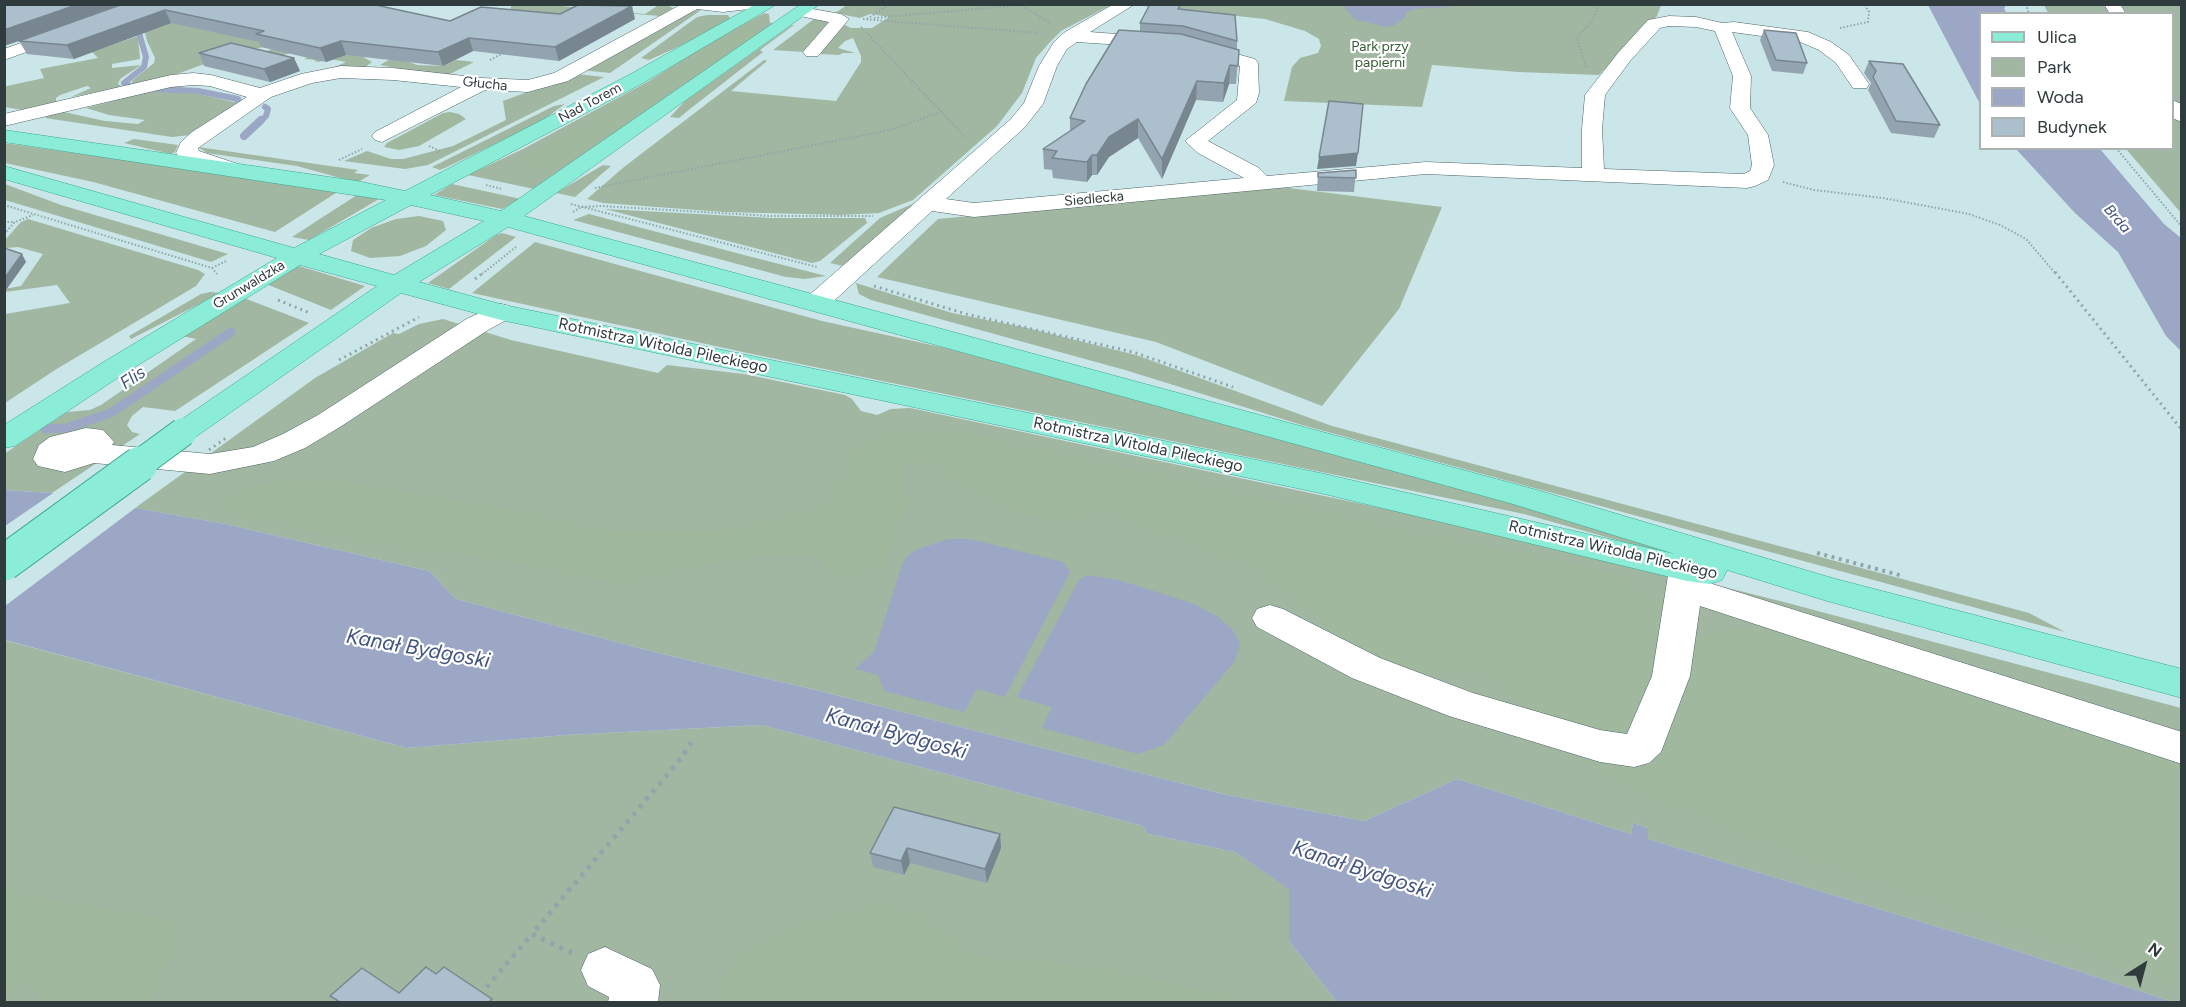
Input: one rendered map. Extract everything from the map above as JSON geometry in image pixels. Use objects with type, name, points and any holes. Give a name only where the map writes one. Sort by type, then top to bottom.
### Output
[{"type":"main road","name":"Nad Torem","points":[[297,256],[536,132],[729,15],[770,4]]},
{"type":"main road","points":[[4,563],[183,432],[333,318],[397,284],[505,219],[807,8]]},
{"type":"main road","points":[[4,136],[408,197]]},
{"type":"main road","name":"Grunwaldzka","points":[[4,171],[297,256]]},
{"type":"main road","name":"Rotmistrza Witolda Pileckiego","points":[[408,197],[505,219],[1525,497],[1827,589],[2181,684]]},
{"type":"main road","name":"Rotmistrza Witolda Pileckiego","points":[[297,256],[397,284],[458,292],[501,312],[1320,483],[1685,578],[1827,589]]},
{"type":"main road","name":"Grunwaldzka","points":[[4,439],[297,256]]},
{"type":"main road","name":"Rotmistrza Witolda Pileckiego","points":[[333,318],[458,292]]},
{"type":"street","points":[[4,55],[146,4]]},
{"type":"street","name":"Głucha","points":[[230,169],[191,156],[187,153],[188,146],[199,136],[261,97],[308,78],[341,72],[400,74],[518,87],[561,77],[692,5],[729,15],[749,4]]},
{"type":"street","points":[[816,303],[1018,123],[1033,104],[1048,66],[1060,46],[1075,34],[1127,4]]},
{"type":"street","points":[[807,8],[839,18],[839,21],[812,52]]},
{"type":"street","points":[[1593,174],[1592,129],[1595,95],[1624,57],[1654,24],[1669,21],[1696,22],[1722,28],[1734,27],[1802,36],[1825,46],[1843,59],[1860,84]]},
{"type":"street","name":"Siedlecka","points":[[928,204],[974,210],[1425,168],[1747,181],[1760,175],[1763,165],[1758,135],[1740,108],[1742,76],[1722,28]]},
{"type":"street","points":[[1075,34],[1182,44],[1249,63],[1249,93],[1246,104],[1195,141],[1205,149],[1251,173],[1261,183]]},
{"type":"street","points":[[295,63],[341,72]]},
{"type":"street","points":[[217,83],[250,72]]},
{"type":"street","points":[[4,120],[171,81],[193,79],[217,83],[261,97]]},
{"type":"street","points":[[382,136],[482,84]]},
{"type":"street","points":[[92,453],[210,464],[263,454],[294,441],[329,421],[478,324],[501,312]]},
{"type":"street","points":[[1269,618],[1366,668],[1463,705],[1600,746],[1634,751],[1646,741],[1671,676],[1685,578],[2181,747]]},
{"type":"path","points":[[890,4],[859,24],[983,155]]},
{"type":"path","points":[[867,19],[1033,4]]},
{"type":"path","points":[[1595,95],[1577,38],[1593,20],[1599,4]]},
{"type":"path","points":[[1019,5],[1075,34]]},
{"type":"path","points":[[839,18],[1075,34]]},
{"type":"path","points":[[486,62],[505,52]]},
{"type":"path","points":[[594,188],[890,130],[941,112]]},
{"type":"path","points":[[429,146],[440,151],[429,156]]},
{"type":"path","points":[[2118,150],[2181,227]]},
{"type":"path","points":[[339,160],[347,156]]},
{"type":"path","points":[[1786,183],[1814,190],[1883,198],[1969,214],[2000,225],[2026,239],[2181,430]]},
{"type":"path","points":[[482,184],[505,189]]},
{"type":"path","points":[[574,204],[806,266],[818,267]]},
{"type":"path","points":[[4,205],[212,268],[216,271],[214,279]]},
{"type":"path","points":[[581,207],[601,206],[759,216],[877,216]]},
{"type":"path","points":[[4,222],[15,222],[34,215]]},
{"type":"path","points":[[4,234],[15,222]]},
{"type":"path","points":[[458,292],[517,245]]},
{"type":"path","points":[[277,299],[333,318]]},
{"type":"path","points":[[330,365],[426,314]]},
{"type":"path","points":[[477,998],[679,761],[693,740]]},
{"type":"path","points":[[532,934],[619,986]]},
{"type":"green space","points":[[2167,4],[2181,6],[2181,213],[2127,150],[2174,150],[2174,12],[2048,12],[2044,5]]},
{"type":"green space","points":[[167,5],[358,46],[383,36],[435,44],[409,56],[419,57],[409,62],[417,65],[443,66],[456,60],[474,62],[448,75],[380,65],[394,57],[362,49],[349,49],[372,62],[365,67],[391,71],[342,69],[333,68],[346,62],[330,59],[318,62],[304,59],[311,56],[294,52],[280,56],[265,52],[272,49],[264,47],[237,52],[166,78],[133,86],[138,83],[132,84],[132,81],[154,63],[155,58],[147,41],[140,13]]},
{"type":"green space","points":[[511,5],[551,5],[645,14],[657,6],[639,5],[667,5],[673,8],[660,16],[588,10],[555,21],[510,16]]},
{"type":"green space","points":[[847,5],[1111,5],[1061,31],[1036,58],[1022,93],[997,126],[913,200],[879,213],[841,215],[724,212],[603,203],[587,199],[624,167],[764,60],[767,61],[731,91],[836,101],[861,62],[861,56],[853,38],[845,41],[838,48],[855,53],[819,54],[841,23],[851,28],[872,28],[889,17],[870,14],[860,18],[835,13]]},
{"type":"green space","name":"Park przy papierni","points":[[1134,5],[1661,5],[1657,16],[1599,75],[1518,72],[1432,65],[1422,107],[1284,101],[1292,67],[1300,58],[1318,53],[1321,46],[1319,39],[1305,31],[1265,19]]},
{"type":"green space","points":[[701,10],[610,73],[581,70],[683,14]]},
{"type":"green space","points":[[764,13],[769,14],[770,23],[775,23],[534,189],[468,175],[525,148],[649,81],[702,47]]},
{"type":"green space","points":[[728,15],[730,18],[729,21],[689,42],[649,60],[641,58],[697,17]]},
{"type":"green space","points":[[814,19],[836,21],[803,52],[773,50]]},
{"type":"green space","points":[[794,25],[760,50],[763,52],[679,118],[670,117],[685,101]]},
{"type":"green space","points":[[746,27],[753,28],[756,32],[555,168],[516,163],[715,48]]},
{"type":"green space","points":[[138,36],[140,59],[112,64],[112,68],[141,65],[120,79],[118,84],[122,87],[71,97],[91,88],[87,86],[60,95],[56,98],[56,103],[22,110],[5,107],[4,88],[7,86],[44,78],[40,69],[98,58],[92,52]]},
{"type":"green space","points":[[576,74],[604,77],[428,165],[405,169],[344,161],[367,151],[391,159],[403,159],[453,146],[506,120],[503,101]]},
{"type":"green space","points":[[151,91],[195,93],[234,102],[249,97],[190,135],[172,137],[45,118],[52,113],[64,112],[105,121],[138,124],[145,120],[109,115],[86,108]]},
{"type":"green space","points":[[565,104],[539,123],[447,167],[440,170],[432,167],[554,106]]},
{"type":"green space","points":[[450,112],[466,119],[419,146],[399,150],[384,147],[387,143],[443,113]]},
{"type":"green space","points":[[134,139],[178,145],[175,152],[171,154],[124,143]]},
{"type":"green space","points":[[4,143],[339,191],[275,232],[93,182],[5,163]]},
{"type":"green space","points":[[198,147],[358,170],[354,173],[370,175],[358,182],[351,181],[297,166],[207,153]]},
{"type":"green space","points":[[603,165],[611,166],[575,197],[556,193]]},
{"type":"green space","points":[[5,184],[61,205],[228,254],[211,262],[5,200]]},
{"type":"green space","points":[[452,184],[521,199],[502,209],[434,195]]},
{"type":"green space","points":[[1281,187],[1442,207],[1399,309],[1322,406],[1156,342],[877,277],[938,219]]},
{"type":"green space","points":[[357,195],[379,199],[309,240],[292,237]]},
{"type":"green space","points":[[917,202],[843,266],[830,263],[880,218]]},
{"type":"green space","points":[[605,209],[772,218],[865,218],[867,223],[820,261],[812,263]]},
{"type":"green space","points":[[589,214],[826,276],[805,279],[786,277],[573,220]]},
{"type":"green space","points":[[419,216],[443,221],[446,230],[426,246],[400,256],[370,258],[351,251],[353,240],[371,228],[396,219]]},
{"type":"green space","points":[[28,219],[205,274],[196,286],[55,370],[5,403],[5,314],[70,303],[57,285],[5,292],[4,289],[21,286],[43,254],[18,247],[5,248],[5,240],[21,222]]},
{"type":"green space","points":[[502,233],[516,237],[449,289],[428,283],[496,235]]},
{"type":"green space","points":[[535,242],[822,321],[950,349],[1529,508],[1660,548],[1656,551],[1524,514],[752,354],[472,293]]},
{"type":"green space","points":[[299,266],[365,286],[331,310],[266,284]]},
{"type":"green space","points":[[856,283],[952,313],[1027,328],[1136,355],[1332,426],[2029,613],[2065,632],[1302,425],[1125,370],[871,300],[859,294]]},
{"type":"green space","points":[[221,293],[131,339],[129,336],[201,294]]},
{"type":"green space","points":[[244,298],[309,323],[175,411],[143,407],[132,416],[127,425],[132,432],[140,434],[52,493],[5,490],[4,454],[67,412],[90,410],[101,405],[196,339],[182,336]]},
{"type":"green space","points":[[443,319],[511,340],[658,373],[667,365],[744,374],[845,395],[852,399],[861,411],[877,415],[891,409],[910,408],[1560,546],[1784,602],[2181,708],[2181,1002],[2173,1002],[2011,949],[1648,839],[1648,828],[1633,823],[1631,834],[1457,779],[1364,821],[1227,795],[824,692],[654,652],[456,599],[429,571],[225,524],[135,508],[315,378],[393,333],[399,334],[419,324]]},
{"type":"green space","points":[[890,430],[954,430],[1618,575],[1661,600],[1664,628],[1638,708],[1624,736],[1545,721],[1488,676],[1463,670],[1424,675],[1349,646],[1287,592],[1237,562],[1106,513],[1063,520],[1027,515],[975,492],[923,461],[911,461],[901,469],[907,504],[891,543],[885,567],[859,576],[831,574],[819,556],[769,555],[706,565],[621,585],[488,557],[401,551],[230,514],[209,505],[240,486],[279,482],[354,483],[538,513],[607,531],[727,531],[815,509],[832,499],[835,483],[849,467],[855,445]]},
{"type":"green space","points":[[1743,626],[1818,639],[2181,762],[2181,986],[1787,852],[1721,824],[1640,795],[1591,763],[1596,756],[1614,757],[1689,663],[1701,636]]},
{"type":"green space","points":[[4,640],[407,748],[566,735],[762,725],[1143,826],[1148,834],[1235,852],[1290,889],[1289,941],[1337,1002],[5,1002]]},
{"type":"green space","points":[[5,886],[37,898],[164,917],[180,937],[150,1002],[44,1002],[30,985],[5,988]]},
{"type":"green space","points":[[874,902],[928,917],[969,954],[1099,968],[1259,1002],[711,1002],[732,960],[793,925]]},
{"type":"water","points":[[1338,5],[1476,5],[1415,9],[1407,12],[1405,17],[1395,25],[1386,27],[1354,19],[1344,6]]},
{"type":"water","points":[[1928,5],[2006,5],[2004,9],[2006,12],[1979,12],[1979,102]]},
{"type":"water","name":"Brda","points":[[2017,150],[2101,150],[2164,224],[2181,238],[2181,351],[2166,336],[2118,252],[2075,213]]},
{"type":"water","name":"Kanał Bydgoski","points":[[4,490],[52,493],[225,524],[429,571],[456,599],[654,652],[824,692],[1227,795],[1364,821],[1457,779],[1631,834],[1633,823],[1648,828],[1648,839],[2011,949],[2173,1002],[1337,1002],[1289,941],[1289,889],[1235,852],[1148,834],[1143,826],[762,725],[566,735],[407,748],[5,640]]},
{"type":"water","points":[[948,539],[970,539],[1063,562],[1070,572],[1005,697],[977,689],[964,712],[884,691],[878,675],[855,669],[874,652],[902,564],[908,555],[918,549]]},
{"type":"water","points":[[1087,575],[1119,580],[1194,604],[1217,616],[1232,629],[1240,644],[1235,661],[1164,745],[1138,754],[1042,728],[1052,707],[1017,697],[1079,580]]},
{"type":"pier","points":[[56,491],[138,506],[5,606],[5,526]]},
{"type":"building","points":[[4,4],[79,4],[4,30]]},
{"type":"building","points":[[123,4],[371,4],[450,21],[481,7],[560,14],[578,5],[632,6],[555,47],[469,38],[438,52],[341,41],[320,48],[256,34],[264,31],[165,10],[67,45],[19,41]]},
{"type":"building","points":[[1150,4],[1181,4],[1178,9],[1235,15],[1237,41],[1183,26],[1140,23]]},
{"type":"building","points":[[1119,30],[1181,34],[1239,50],[1238,66],[1230,65],[1224,83],[1197,81],[1162,159],[1138,119],[1109,137],[1097,155],[1092,155],[1087,162],[1052,158],[1057,151],[1043,149],[1085,121],[1070,118],[1086,84]]},
{"type":"building","points":[[1764,30],[1796,33],[1807,63],[1776,60]]},
{"type":"building","points":[[231,43],[294,58],[264,69],[199,53]]},
{"type":"building","points":[[1869,61],[1903,64],[1940,125],[1896,121],[1873,77],[1876,71]]},
{"type":"building","points":[[1329,101],[1363,104],[1358,153],[1319,157]]},
{"type":"building","points":[[1356,170],[1356,178],[1318,177],[1318,173]]},
{"type":"building","points":[[4,248],[22,254],[4,279]]},
{"type":"building","points":[[894,807],[1000,834],[985,869],[907,848],[901,861],[870,853]]},
{"type":"building","points":[[426,967],[436,974],[444,967],[492,999],[489,1002],[340,1002],[330,996],[362,968],[399,993]]},
{"type":"waterway","name":"Flis","points":[[130,86],[124,83],[144,67],[146,57],[136,22]]},
{"type":"waterway","name":"Flis","points":[[157,89],[198,91],[238,99]]},
{"type":"waterway","name":"Flis","points":[[260,122],[266,116],[268,109],[265,107]]},
{"type":"waterway","name":"Flis","points":[[244,136],[261,120]]},
{"type":"waterway","name":"Flis","points":[[45,429],[66,428],[111,413],[231,332]]}]
